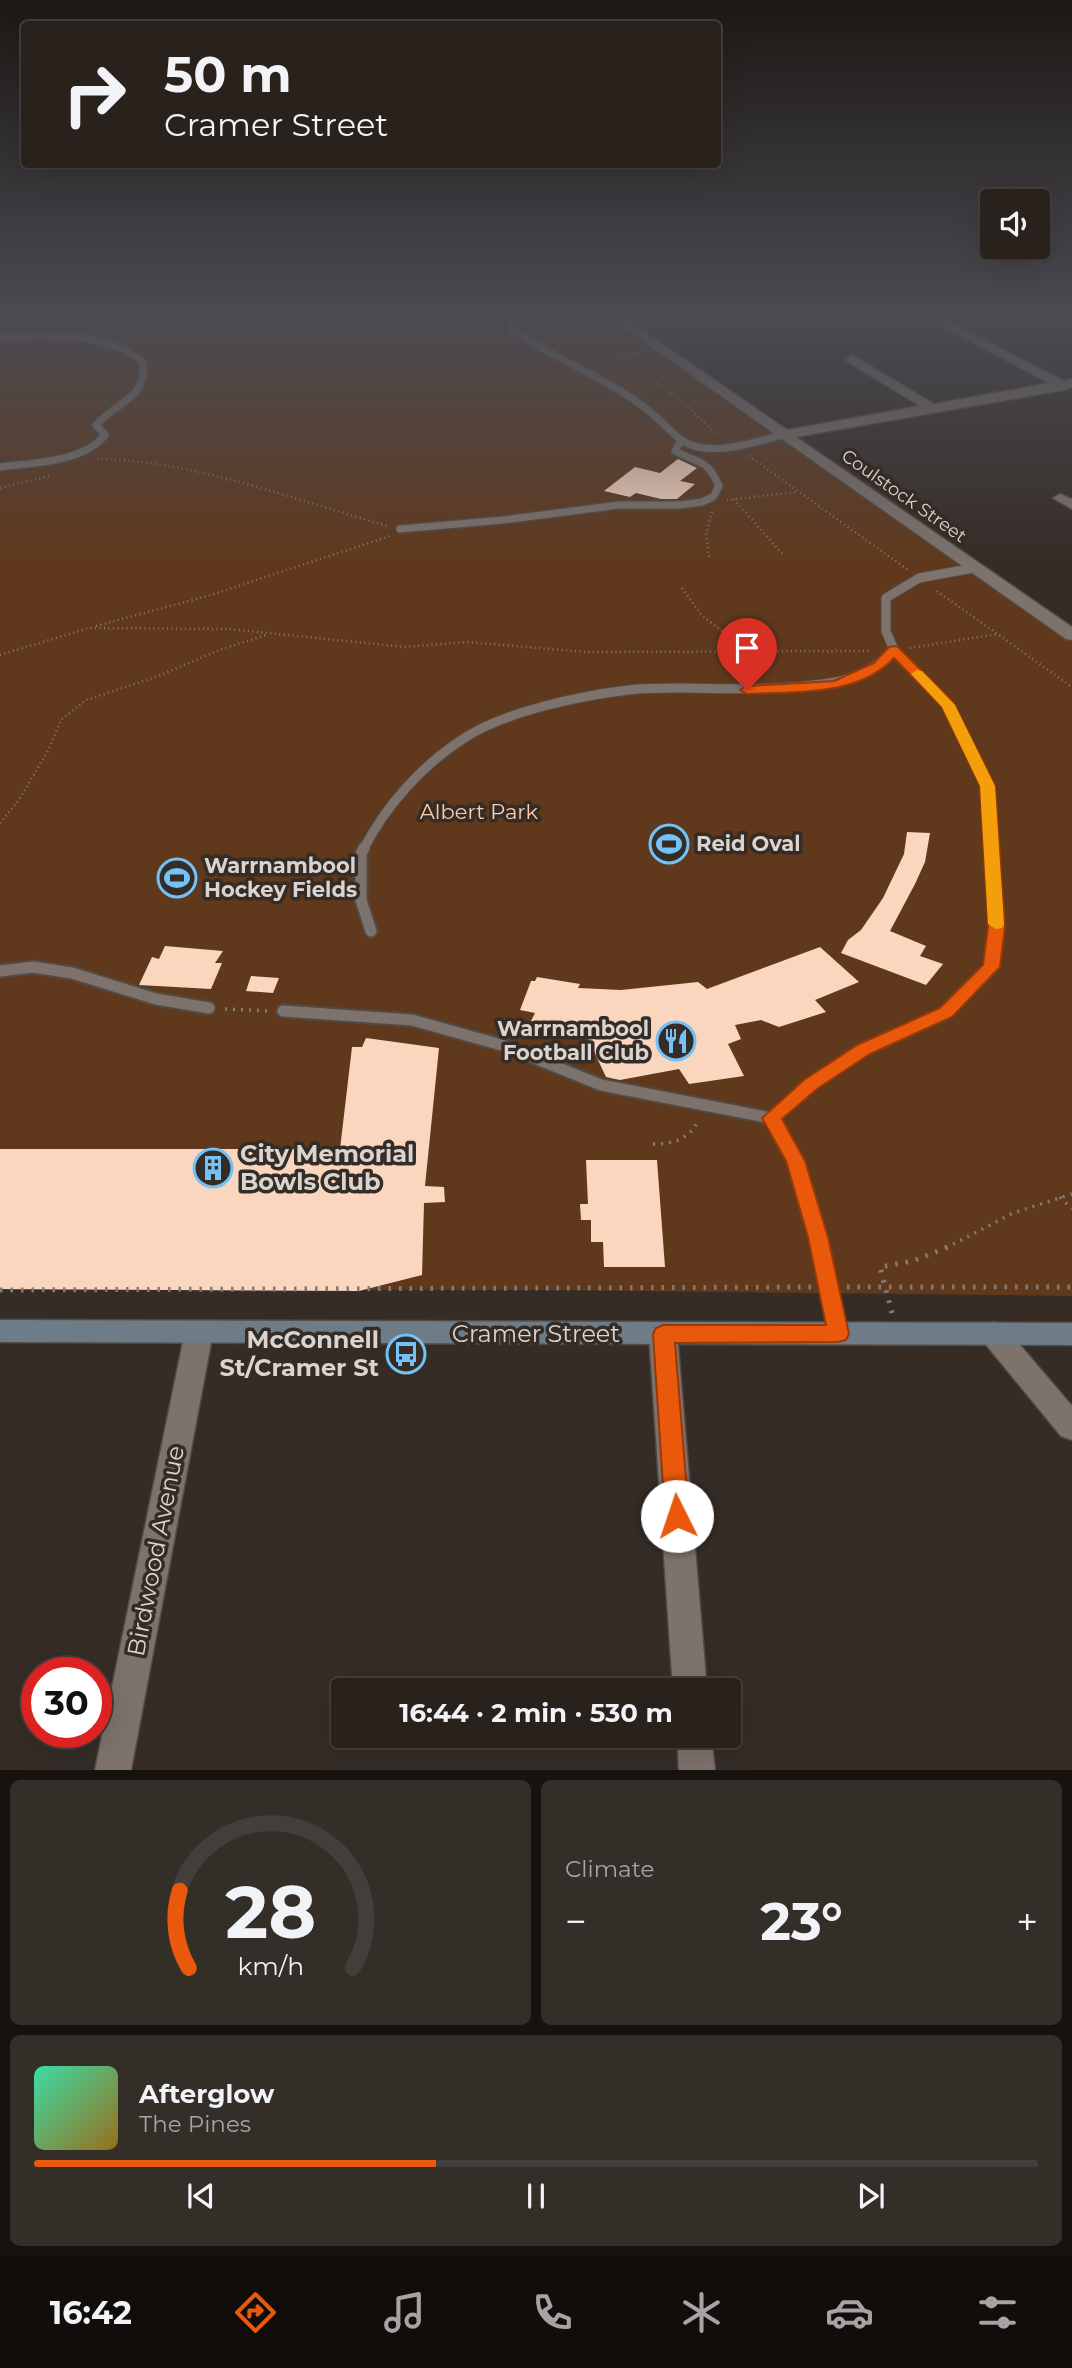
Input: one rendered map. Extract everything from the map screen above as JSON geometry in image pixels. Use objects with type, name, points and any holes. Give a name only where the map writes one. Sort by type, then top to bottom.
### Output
[{"type":"street","name":"Coulstock Street","points":[[730,398],[1072,635]]},
{"type":"street","points":[[915,398],[930,407]]},
{"type":"street","points":[[783,435],[992,398]]},
{"type":"street","name":"Cramer Street","points":[[0,1331],[1072,1334]]},
{"type":"street","name":"Birdwood Avenue","points":[[113,1769],[199,1332]]},
{"type":"street","points":[[993,1333],[1072,1427]]},
{"type":"street","points":[[663,1334],[690,1678]]},
{"type":"street","points":[[695,1748],[696,1769]]},
{"type":"lane","points":[[0,467],[56,458],[94,446],[104,440],[105,435],[96,425],[130,398]]},
{"type":"lane","points":[[629,398],[656,418],[680,442],[705,448],[783,435]]},
{"type":"lane","points":[[400,530],[619,505],[680,505],[702,502],[713,497],[719,486],[714,473],[702,459],[675,451],[680,442]]},
{"type":"lane","points":[[702,459],[705,448]]},
{"type":"lane","points":[[771,1118],[811,1084],[863,1050],[946,1013],[992,967],[996,927],[987,786],[948,705],[894,650],[886,631],[886,598],[919,578],[974,568]]},
{"type":"lane","points":[[371,931],[361,900],[361,854],[386,811],[417,777],[466,737],[523,711],[629,690],[747,690],[836,684],[879,666],[894,650]]},
{"type":"lane","points":[[0,971],[33,967],[72,973],[156,999],[209,1008]]},
{"type":"lane","points":[[283,1011],[303,1015],[412,1020],[505,1046],[601,1085],[771,1118],[796,1161],[818,1237],[838,1334]]},
{"type":"path","points":[[677,398],[709,428],[732,445],[1072,687]]},
{"type":"path","points":[[92,459],[120,459],[191,470],[400,530]]},
{"type":"path","points":[[0,488],[55,474]]},
{"type":"path","points":[[719,486],[783,555]]},
{"type":"path","points":[[702,502],[798,492]]},
{"type":"path","points":[[709,557],[706,535],[716,501]]},
{"type":"path","points":[[1,654],[211,594],[391,536],[400,530]]},
{"type":"path","points":[[682,588],[691,606],[706,621],[750,651]]},
{"type":"path","points":[[89,628],[229,629],[405,647],[467,642],[555,651],[894,650],[998,634]]},
{"type":"path","points":[[0,823],[19,800],[49,749],[61,720],[86,700],[156,677],[250,639],[271,634]]},
{"type":"path","points":[[209,1008],[283,1011]]},
{"type":"path","points":[[653,1144],[678,1142],[693,1131],[698,1123],[699,1102]]},
{"type":"path","points":[[897,1334],[880,1267],[897,1267],[925,1257],[1009,1215],[1072,1194]]},
{"type":"path","points":[[1060,1197],[1072,1209]]},
{"type":"path","points":[[0,1290],[1072,1287]]},
{"type":"green space","name":"Albert Park","points":[[0,398],[723,398],[1072,642],[1072,1296],[555,1290],[0,1290]]},
{"type":"building","points":[[678,459],[697,468],[680,481],[695,484],[677,499],[661,499],[636,493],[630,497],[604,491],[635,467],[660,473]]},
{"type":"building","points":[[907,832],[930,833],[925,862],[890,931],[926,946],[920,956],[943,964],[926,985],[841,953],[848,940],[861,930],[883,898],[904,854]]},
{"type":"building","points":[[165,946],[223,951],[215,963],[222,963],[211,989],[139,985],[152,957],[159,959]]},
{"type":"building","points":[[820,947],[859,982],[815,1000],[826,1012],[779,1027],[761,1020],[735,1025],[741,1039],[728,1044],[744,1076],[689,1084],[679,1069],[620,1080],[606,1077],[584,1030],[531,1021],[535,1013],[520,1010],[531,981],[535,981],[537,977],[580,984],[578,988],[621,990],[698,982],[707,989]]},
{"type":"building","points":[[251,976],[279,978],[273,993],[246,991]]},
{"type":"building","name":"City Memorial Bowls Club","points":[[366,1038],[439,1048],[425,1186],[444,1187],[445,1202],[424,1203],[422,1275],[359,1291],[0,1289],[0,1149],[340,1149],[352,1047],[362,1047]]},
{"type":"building","points":[[586,1160],[657,1160],[665,1267],[604,1267],[603,1242],[591,1242],[591,1220],[581,1220],[580,1204],[588,1204]]},
{"type":"slow traffic","points":[[917,674],[948,705],[987,786],[996,924]]},
{"type":"place","name":"Reid Oval","points":[[669,844]]},
{"type":"place","name":"Warrnambool Hockey Fields","points":[[177,878]]},
{"type":"place","name":"Warrnambool Football Club","points":[[676,1041]]},
{"type":"place","name":"City Memorial Bowls Club","points":[[213,1168]]},
{"type":"place","name":"McConnell St/Cramer St","points":[[406,1354]]},
{"type":"route","points":[[677,1516],[663,1334],[838,1334],[818,1237],[796,1161],[771,1118],[811,1084],[863,1050],[946,1013],[992,967],[996,927],[987,786],[948,705],[894,650],[879,666],[836,684],[747,690]]}]
